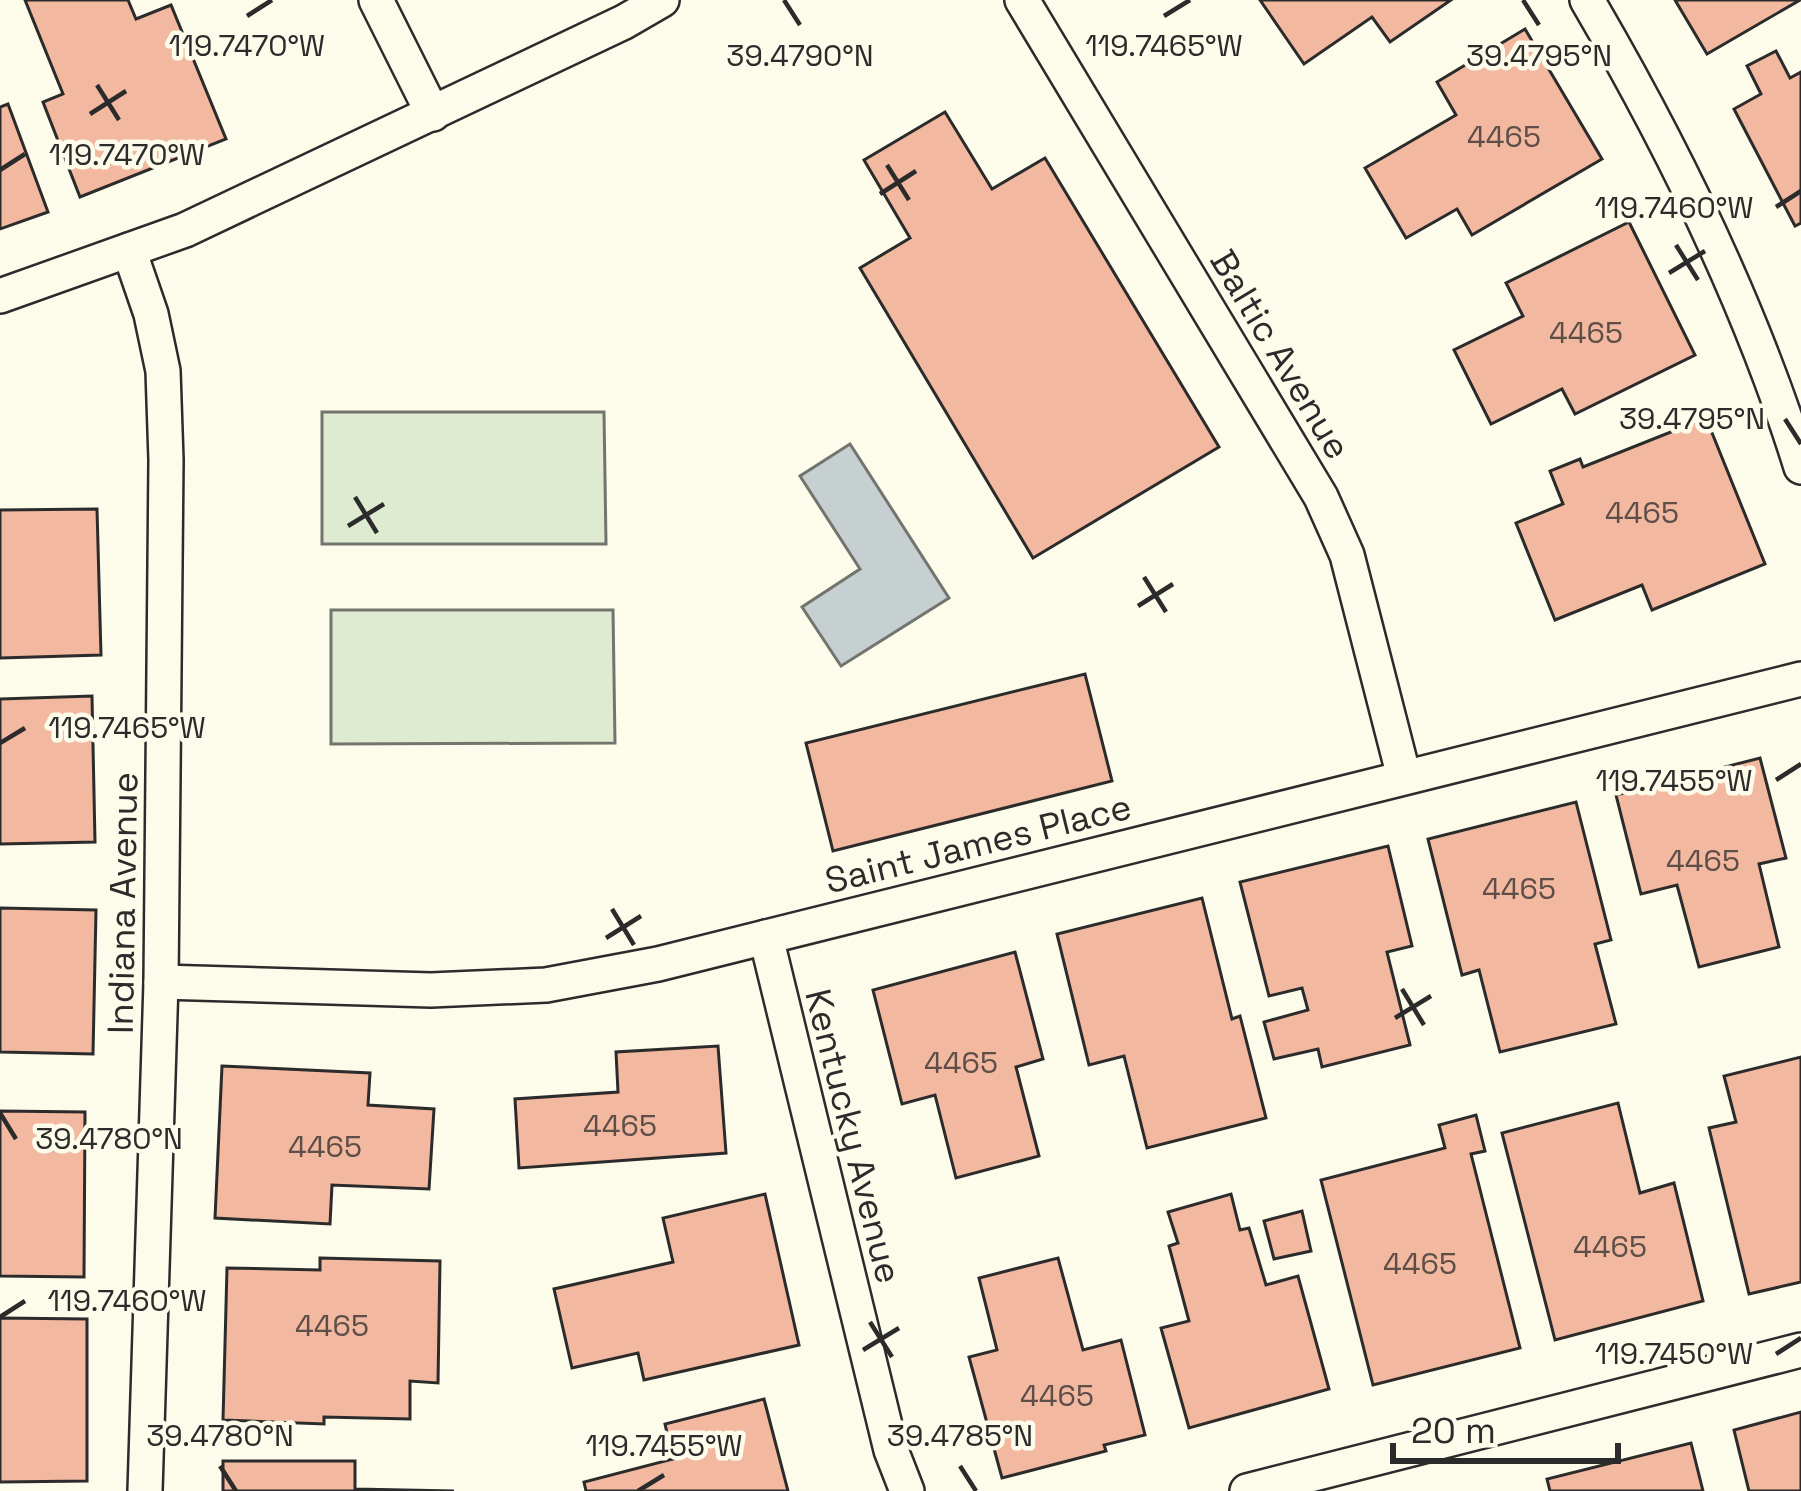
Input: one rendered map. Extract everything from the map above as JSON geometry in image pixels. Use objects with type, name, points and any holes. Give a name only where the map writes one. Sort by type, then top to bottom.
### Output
[{"type":"lane","points":[[376,0],[433,114]]},
{"type":"lane","points":[[0,296],[185,230],[662,0]]},
{"type":"lane","name":"Baltic Avenue","points":[[1022,0],[1321,497],[1347,555],[1404,777]]},
{"type":"lane","points":[[1587,0],[1652,111],[1723,262],[1801,467]]},
{"type":"lane","name":"Indiana Avenue","points":[[129,250],[152,314],[163,371],[161,982],[145,1491]]},
{"type":"lane","name":"Saint James Place","points":[[161,982],[430,990],[545,985],[658,964],[1801,679]]},
{"type":"lane","name":"Kentucky Avenue","points":[[766,937],[891,1450],[907,1491]]},
{"type":"lane","points":[[1247,1491],[1801,1350]]},
{"type":"green space","points":[[322,412],[604,412],[606,544],[322,544]]},
{"type":"green space","points":[[331,610],[613,610],[615,743],[331,744]]},
{"type":"shaded area","points":[[850,444],[949,598],[841,666],[802,607],[860,569],[800,476]]},
{"type":"building","points":[[25,0],[128,0],[136,19],[171,5],[226,139],[80,197],[43,102],[63,94]]},
{"type":"building","points":[[1260,0],[1451,0],[1390,42],[1372,17],[1304,64]]},
{"type":"building","points":[[1675,0],[1800,0],[1707,54]]},
{"type":"building","points":[[1525,29],[1602,159],[1472,235],[1457,209],[1406,238],[1365,168],[1456,115],[1437,82]]},
{"type":"building","points":[[1776,51],[1790,78],[1801,72],[1801,223],[1795,226],[1734,109],[1761,94],[1747,66]]},
{"type":"building","points":[[8,104],[48,212],[0,229],[0,107]]},
{"type":"building","points":[[945,112],[992,189],[1045,158],[1219,447],[1033,558],[860,268],[910,238],[864,160]]},
{"type":"building","points":[[1629,222],[1695,355],[1575,414],[1562,389],[1491,424],[1454,350],[1523,316],[1506,283]]},
{"type":"building","points":[[1706,418],[1765,564],[1652,610],[1642,585],[1555,620],[1516,523],[1563,504],[1550,471],[1580,459],[1583,467]]},
{"type":"building","points":[[97,509],[101,655],[0,658],[0,510]]},
{"type":"building","points":[[1085,674],[1112,781],[833,851],[806,743]]},
{"type":"building","points":[[92,696],[95,842],[0,844],[0,699]]},
{"type":"building","points":[[1760,758],[1786,858],[1759,864],[1779,947],[1699,967],[1677,885],[1641,894],[1616,795]]},
{"type":"building","points":[[1576,802],[1611,940],[1595,944],[1616,1024],[1500,1052],[1479,970],[1462,975],[1428,839]]},
{"type":"building","points":[[1388,846],[1412,946],[1387,952],[1410,1045],[1322,1067],[1318,1049],[1274,1059],[1264,1022],[1308,1010],[1302,988],[1269,996],[1240,882]]},
{"type":"building","points":[[1202,898],[1232,1019],[1240,1016],[1266,1118],[1147,1148],[1124,1056],[1089,1065],[1057,934]]},
{"type":"building","points":[[0,908],[96,910],[93,1054],[0,1052]]},
{"type":"building","points":[[1015,952],[1043,1059],[1016,1067],[1039,1156],[956,1178],[935,1095],[902,1104],[873,990]]},
{"type":"building","points":[[718,1046],[726,1153],[519,1168],[515,1099],[618,1092],[616,1052]]},
{"type":"building","points":[[1801,1057],[1801,1282],[1749,1294],[1709,1128],[1736,1122],[1724,1076]]},
{"type":"building","points":[[222,1066],[370,1073],[368,1105],[434,1109],[429,1189],[332,1185],[330,1224],[215,1218]]},
{"type":"building","points":[[1618,1103],[1640,1193],[1674,1183],[1703,1301],[1555,1340],[1502,1133]]},
{"type":"building","points":[[0,1111],[85,1112],[84,1277],[0,1276]]},
{"type":"building","points":[[1476,1115],[1485,1151],[1471,1154],[1520,1348],[1373,1385],[1321,1180],[1445,1148],[1439,1125]]},
{"type":"building","points":[[765,1194],[799,1345],[644,1380],[638,1353],[572,1368],[554,1289],[673,1262],[663,1218]]},
{"type":"building","points":[[1231,1194],[1240,1230],[1249,1228],[1266,1285],[1298,1276],[1329,1389],[1189,1428],[1161,1328],[1189,1321],[1169,1246],[1178,1243],[1168,1212]]},
{"type":"building","points":[[1302,1211],[1311,1251],[1274,1259],[1264,1221]]},
{"type":"building","points":[[320,1258],[440,1261],[438,1383],[410,1381],[410,1419],[324,1417],[324,1424],[223,1420],[227,1268],[320,1270]]},
{"type":"building","points":[[1058,1258],[1083,1350],[1121,1340],[1145,1435],[1104,1445],[1106,1451],[1002,1478],[969,1357],[997,1350],[979,1278]]},
{"type":"building","points":[[0,1318],[87,1319],[87,1481],[0,1482]]},
{"type":"building","points":[[764,1399],[788,1491],[586,1491],[584,1482],[673,1459],[665,1424]]},
{"type":"building","points":[[1801,1412],[1801,1491],[1749,1491],[1734,1430]]},
{"type":"building","points":[[1691,1443],[1703,1491],[1550,1491],[1547,1479]]},
{"type":"building","points":[[223,1461],[355,1461],[355,1489],[454,1491],[223,1491]]}]
